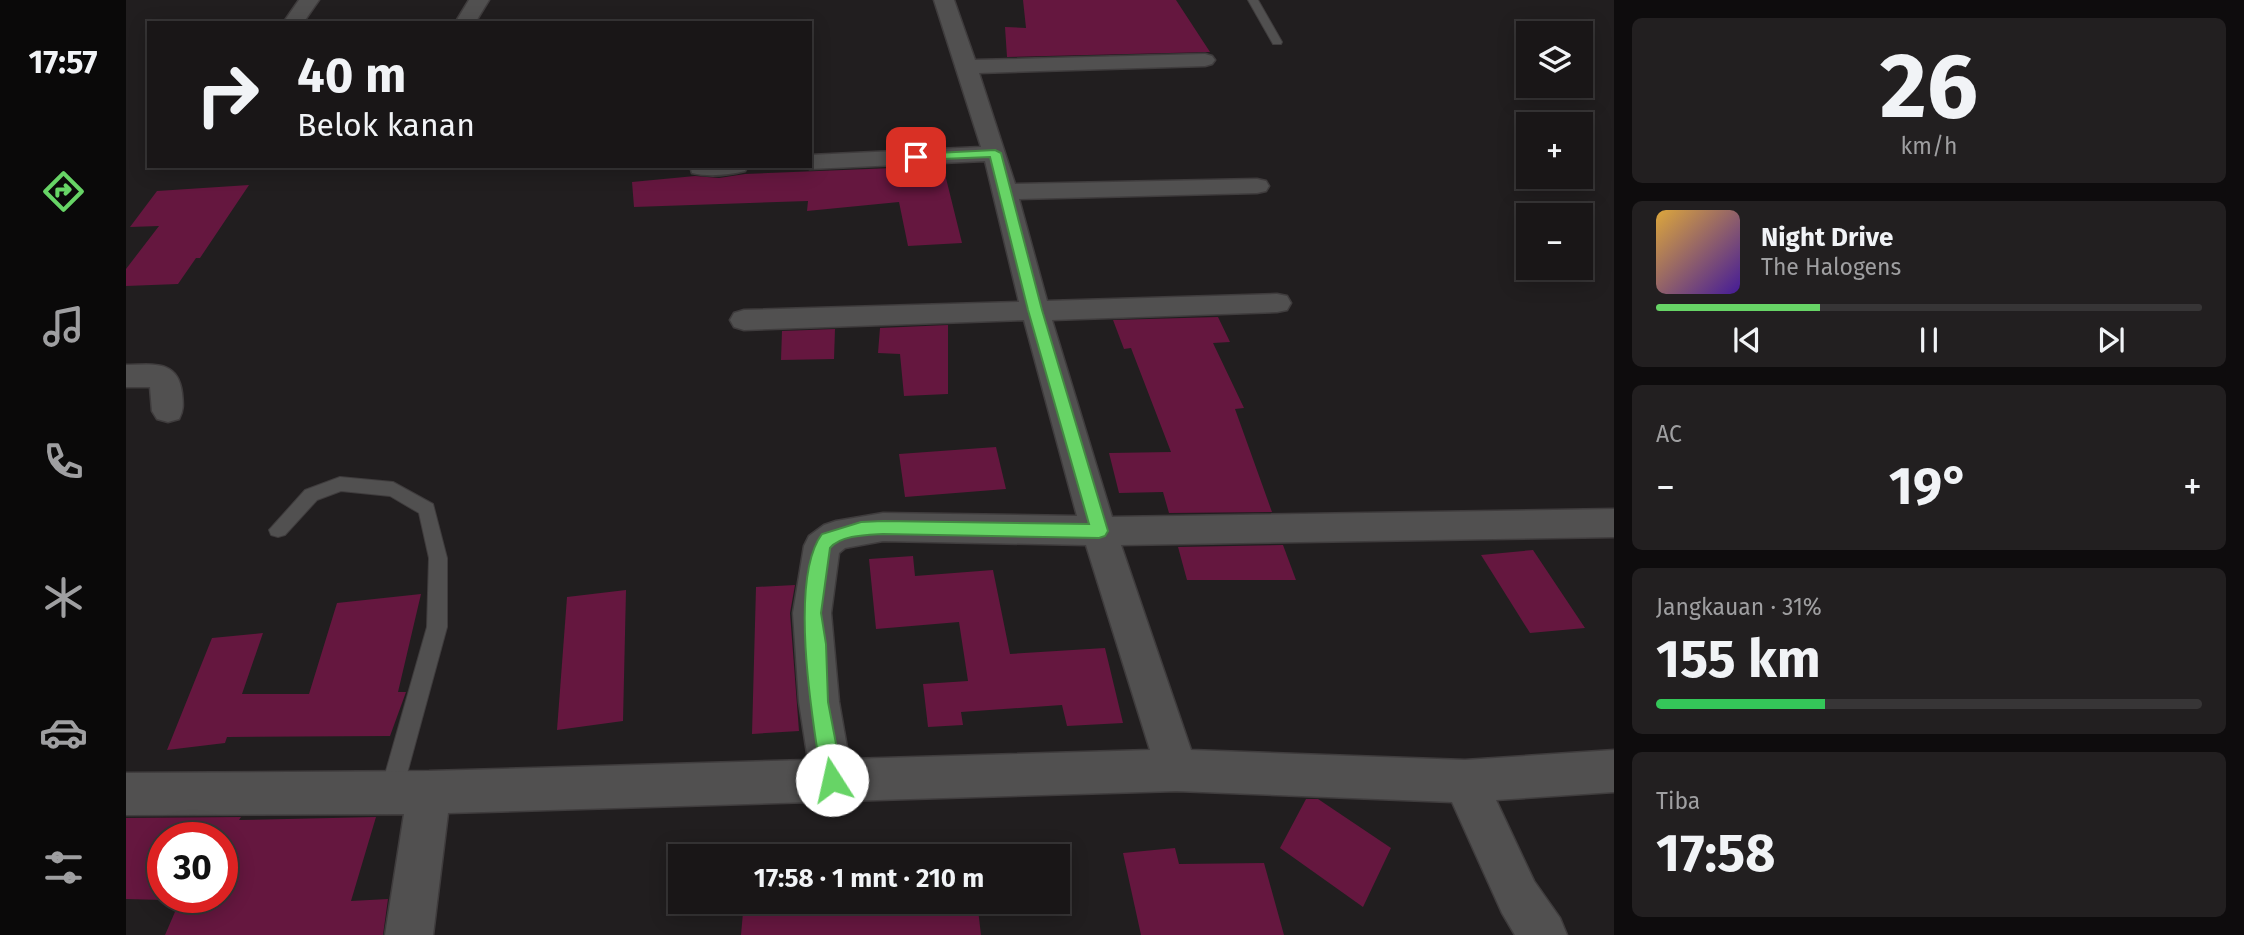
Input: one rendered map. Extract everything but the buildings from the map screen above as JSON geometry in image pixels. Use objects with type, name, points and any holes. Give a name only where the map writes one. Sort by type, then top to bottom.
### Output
[{"type":"street","points":[[294,21],[309,0]]},
{"type":"street","points":[[466,21],[479,0]]},
{"type":"street","points":[[944,0],[995,153],[1035,310],[1099,531],[1177,771]]},
{"type":"street","points":[[966,67],[1205,60]]},
{"type":"street","points":[[812,162],[995,153]]},
{"type":"street","points":[[1004,192],[1257,186]]},
{"type":"street","points":[[744,320],[1277,303]]},
{"type":"street","points":[[126,376],[147,374],[165,380],[168,411]]},
{"type":"street","points":[[832,780],[819,702],[812,613],[822,547],[828,539],[861,529],[883,527],[1099,531],[1614,523]]},
{"type":"street","points":[[126,793],[410,792],[1177,771],[1465,781],[1614,771]]},
{"type":"street","points":[[1465,781],[1518,897],[1543,935]]},
{"type":"street","points":[[409,935],[410,792]]},
{"type":"lane","points":[[1253,0],[1277,42]]},
{"type":"lane","points":[[278,530],[311,495],[340,484],[393,489],[427,509],[438,558],[437,627],[410,792]]},
{"type":"route","points":[[832,780],[816,678],[812,613],[822,547],[828,539],[861,529],[883,527],[1099,531],[1035,310],[995,153],[916,157]]}]
